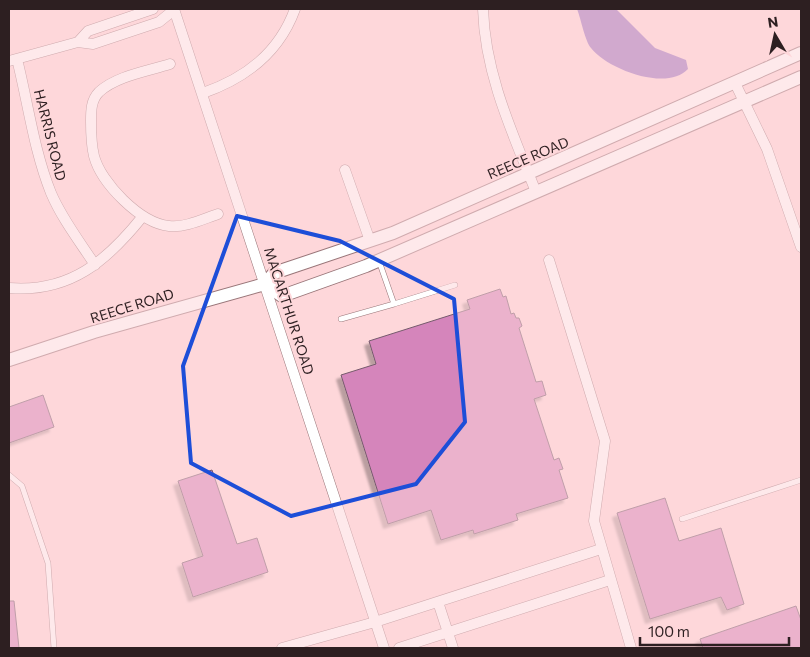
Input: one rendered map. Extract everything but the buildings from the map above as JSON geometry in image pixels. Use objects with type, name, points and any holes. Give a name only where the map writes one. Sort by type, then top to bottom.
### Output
[{"type":"street","points":[[78,42],[88,31],[153,9]]},
{"type":"street","points":[[163,9],[175,9]]},
{"type":"street","points":[[13,60],[78,42],[93,44],[101,42],[159,22],[175,9]]},
{"type":"street","name":"MACARTHUR ROAD","points":[[175,9],[375,622]]},
{"type":"street","points":[[203,93],[238,79],[255,67],[283,36],[295,9]]},
{"type":"street","points":[[483,9],[486,44],[494,83],[536,192]]},
{"type":"street","name":"REECE ROAD","points":[[9,360],[122,324],[265,284],[274,273],[393,233],[801,53]]},
{"type":"street","name":"HARRIS ROAD","points":[[13,60],[44,175],[63,216],[95,265]]},
{"type":"street","points":[[170,64],[105,87],[97,94],[91,111],[91,143],[97,166],[110,186],[143,216],[169,226],[180,226],[218,214]]},
{"type":"street","points":[[265,284],[282,296],[379,260],[801,76]]},
{"type":"street","points":[[735,83],[767,149],[801,248]]},
{"type":"street","points":[[345,170],[370,241]]},
{"type":"street","points":[[9,288],[20,289],[57,284],[80,275],[121,244],[143,216]]},
{"type":"street","points":[[549,260],[605,441],[594,521],[600,549],[631,648]]},
{"type":"street","points":[[282,648],[375,622],[600,549]]},
{"type":"street","points":[[399,648],[610,580]]},
{"type":"street","points":[[438,602],[453,648]]},
{"type":"street","points":[[375,622],[384,648]]},
{"type":"lane","points":[[379,260],[394,304]]},
{"type":"lane","points":[[341,319],[455,285]]},
{"type":"lane","points":[[9,475],[22,486],[48,563],[54,648]]},
{"type":"lane","points":[[682,519],[801,480]]},
{"type":"highlighted area","points":[[237,216],[340,241],[454,299],[465,422],[416,484],[291,516],[191,463],[183,366]]},
{"type":"shaded area","points":[[577,9],[616,9],[655,48],[686,60],[688,69],[678,76],[652,78],[623,70],[610,63],[599,56],[589,45]]}]
